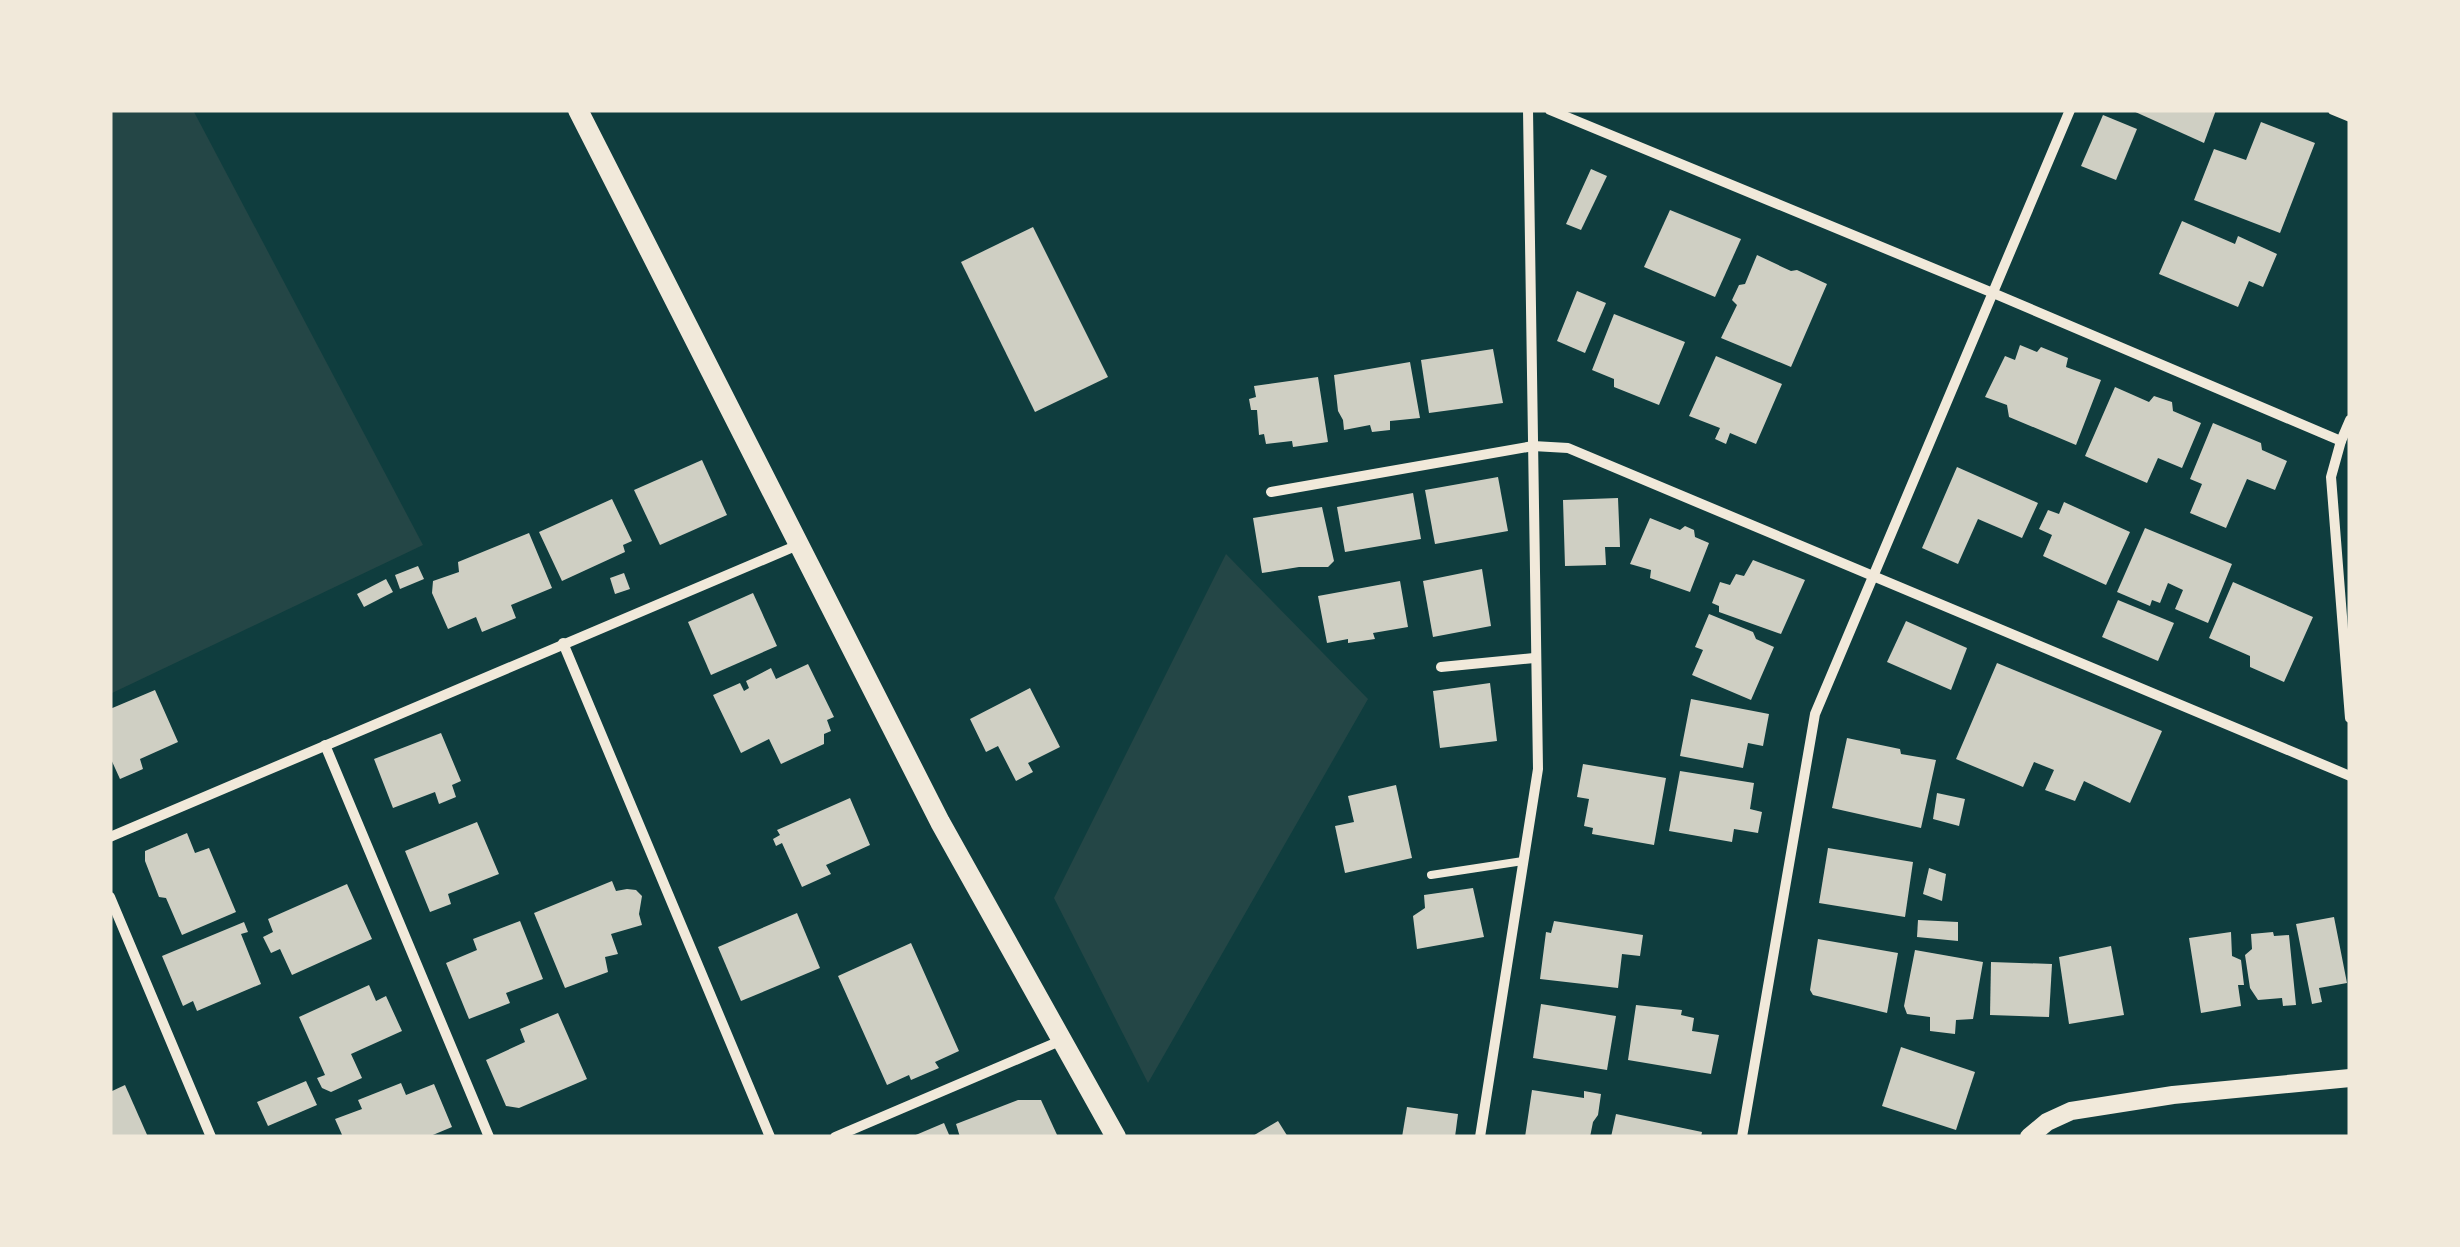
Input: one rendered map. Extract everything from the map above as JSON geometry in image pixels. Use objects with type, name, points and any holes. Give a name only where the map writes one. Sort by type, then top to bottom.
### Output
[{"type":"main road","points":[[578,110],[940,822],[1116,1137]]},
{"type":"street","points":[[1480,1137],[1538,769],[1528,110]]},
{"type":"street","points":[[1550,110],[2341,441]]},
{"type":"street","points":[[1742,1137],[1815,714],[2070,110]]},
{"type":"street","points":[[2332,110],[2350,117]]},
{"type":"street","points":[[2350,420],[2331,477],[2350,718]]},
{"type":"street","points":[[1271,492],[1533,446],[1568,448],[2350,776]]},
{"type":"street","points":[[110,836],[798,544]]},
{"type":"street","points":[[562,643],[770,1137]]},
{"type":"street","points":[[1441,667],[1534,658]]},
{"type":"street","points":[[325,744],[489,1137]]},
{"type":"street","points":[[110,897],[211,1137]]},
{"type":"street","points":[[836,1137],[1060,1041]]},
{"type":"street","points":[[2029,1137],[2047,1122],[2072,1111],[2173,1095],[2350,1078]]},
{"type":"lane","points":[[1431,874],[1523,861]]},
{"type":"shaded area","points":[[110,110],[193,110],[423,545],[110,694]]},
{"type":"shaded area","points":[[1226,554],[1368,699],[1148,1083],[1054,898]]},
{"type":"building","points":[[2131,110],[2216,110],[2204,143]]},
{"type":"building","points":[[2103,115],[2137,129],[2116,180],[2081,166]]},
{"type":"building","points":[[2261,122],[2315,143],[2280,233],[2194,200],[2214,149],[2246,160]]},
{"type":"building","points":[[1591,169],[1607,176],[1581,230],[1566,224]]},
{"type":"building","points":[[1670,210],[1741,239],[1715,297],[1644,267]]},
{"type":"building","points":[[2182,221],[2235,244],[2238,236],[2277,254],[2263,287],[2249,281],[2238,307],[2159,274]]},
{"type":"building","points":[[1033,227],[1108,377],[1035,412],[961,262]]},
{"type":"building","points":[[1757,255],[1827,284],[1791,367],[1721,338],[1737,305],[1732,300],[1739,285],[1745,284]]},
{"type":"building","points":[[1577,291],[1606,303],[1585,353],[1557,341]]},
{"type":"building","points":[[1614,314],[1685,342],[1659,405],[1614,387],[1614,379],[1592,370]]},
{"type":"building","points":[[2020,345],[2037,352],[2041,347],[2068,358],[2066,367],[2101,380],[2076,445],[2009,417],[2007,405],[1985,397],[2005,356],[2015,360]]},
{"type":"building","points":[[1493,349],[1503,403],[1429,413],[1421,360]]},
{"type":"building","points":[[1716,356],[1782,384],[1756,444],[1730,433],[1726,444],[1715,439],[1720,428],[1689,416]]},
{"type":"building","points":[[1410,362],[1420,418],[1390,421],[1390,430],[1372,432],[1370,425],[1344,430],[1334,375]]},
{"type":"building","points":[[1318,377],[1328,442],[1293,447],[1292,441],[1266,444],[1264,434],[1259,435],[1257,410],[1251,410],[1249,399],[1256,397],[1254,386]]},
{"type":"building","points":[[2115,387],[2149,402],[2154,396],[2172,402],[2173,411],[2201,423],[2182,468],[2158,458],[2147,483],[2085,456]]},
{"type":"building","points":[[2213,423],[2261,443],[2262,450],[2287,461],[2275,490],[2247,479],[2226,528],[2190,513],[2202,484],[2190,479]]},
{"type":"building","points":[[702,460],[727,515],[660,545],[634,490]]},
{"type":"building","points":[[1957,467],[2038,503],[2022,538],[1978,519],[1958,564],[1922,548]]},
{"type":"building","points":[[1498,477],[1508,531],[1435,544],[1425,490]]},
{"type":"building","points":[[1413,493],[1421,539],[1345,552],[1337,507]]},
{"type":"building","points":[[1618,498],[1620,547],[1605,547],[1606,565],[1565,566],[1563,500]]},
{"type":"building","points":[[612,499],[632,541],[623,545],[625,552],[562,581],[539,532]]},
{"type":"building","points":[[2064,502],[2130,532],[2106,585],[2043,556],[2052,535],[2039,529],[2048,510],[2059,514]]},
{"type":"building","points":[[1322,507],[1334,561],[1328,567],[1262,573],[1253,518]]},
{"type":"building","points":[[1650,518],[1680,530],[1685,526],[1694,530],[1695,537],[1709,543],[1690,592],[1650,578],[1651,570],[1630,564]]},
{"type":"building","points":[[2145,528],[2232,564],[2208,623],[2175,609],[2183,590],[2168,583],[2160,603],[2152,600],[2150,606],[2117,592]]},
{"type":"building","points":[[529,533],[552,588],[511,605],[516,618],[482,632],[476,617],[448,629],[432,593],[433,581],[459,572],[458,562]]},
{"type":"building","points":[[1753,560],[1805,580],[1781,634],[1719,612],[1719,606],[1712,603],[1720,582],[1730,585],[1736,574],[1744,576]]},
{"type":"building","points":[[418,566],[424,579],[400,589],[395,575]]},
{"type":"building","points":[[1482,569],[1491,626],[1433,637],[1423,581]]},
{"type":"building","points":[[624,573],[630,589],[615,594],[610,578]]},
{"type":"building","points":[[386,579],[393,592],[364,607],[357,594]]},
{"type":"building","points":[[1400,581],[1408,627],[1373,633],[1375,639],[1327,643],[1318,596]]},
{"type":"building","points":[[2233,582],[2313,617],[2284,682],[2250,667],[2250,656],[2209,638]]},
{"type":"building","points":[[753,593],[777,646],[711,675],[688,622]]},
{"type":"building","points":[[2118,600],[2174,623],[2158,661],[2102,637]]},
{"type":"building","points":[[1709,614],[1753,632],[1756,639],[1774,647],[1751,700],[1692,675],[1703,650],[1695,647]]},
{"type":"building","points":[[1906,621],[1967,648],[1951,690],[1887,662]]},
{"type":"building","points":[[1997,663],[2162,731],[2130,803],[2084,781],[2075,801],[2045,790],[2054,770],[2034,762],[2023,787],[1956,759]]},
{"type":"building","points":[[808,664],[834,717],[827,720],[831,731],[824,734],[824,744],[781,764],[769,739],[741,753],[713,695],[740,683],[744,691],[749,688],[746,681],[771,668],[776,679]]},
{"type":"building","points":[[1490,683],[1497,741],[1440,748],[1433,691]]},
{"type":"building","points":[[1030,688],[1060,747],[1028,763],[1033,772],[1016,781],[998,746],[986,752],[970,719]]},
{"type":"building","points":[[155,690],[178,742],[140,759],[143,769],[120,779],[110,757],[110,709]]},
{"type":"building","points":[[1691,699],[1769,714],[1763,746],[1748,743],[1743,768],[1680,756]]},
{"type":"building","points":[[441,733],[461,781],[452,785],[456,797],[439,804],[435,792],[393,808],[374,759]]},
{"type":"building","points":[[1847,738],[1936,760],[1921,828],[1832,808]]},
{"type":"building","points":[[1583,764],[1666,778],[1654,845],[1592,834],[1593,828],[1584,826],[1589,799],[1577,797]]},
{"type":"building","points":[[1680,771],[1754,783],[1750,809],[1762,812],[1758,833],[1734,829],[1732,842],[1669,831]]},
{"type":"building","points":[[1396,785],[1412,858],[1345,873],[1335,826],[1354,822],[1348,796]]},
{"type":"building","points":[[1937,793],[1965,799],[1959,826],[1933,819]]},
{"type":"building","points":[[850,798],[870,845],[826,865],[831,874],[802,887],[782,843],[776,846],[773,839],[780,835],[777,830]]},
{"type":"building","points":[[477,822],[499,874],[448,894],[451,904],[430,912],[405,851]]},
{"type":"building","points":[[187,833],[195,853],[209,848],[236,912],[182,935],[166,898],[159,897],[145,851]]},
{"type":"building","points":[[1828,848],[1913,862],[1905,917],[1819,903]]},
{"type":"building","points":[[1929,868],[1946,874],[1942,901],[1923,894]]},
{"type":"building","points":[[612,881],[616,891],[636,890],[642,896],[642,925],[611,934],[618,954],[605,957],[608,972],[565,988],[534,913]]},
{"type":"building","points":[[347,884],[372,939],[292,975],[280,949],[271,953],[263,937],[273,932],[268,919]]},
{"type":"building","points":[[1473,888],[1484,937],[1417,949],[1413,916],[1425,908],[1424,895]]},
{"type":"building","points":[[797,913],[820,968],[741,1001],[718,947]]},
{"type":"building","points":[[2334,917],[2347,983],[2319,988],[2322,1002],[2312,1004],[2296,924]]},
{"type":"building","points":[[1918,920],[1958,922],[1958,941],[1917,937]]},
{"type":"building","points":[[520,921],[543,979],[506,993],[510,1003],[469,1019],[446,963],[477,950],[473,939]]},
{"type":"building","points":[[1554,921],[1643,935],[1640,956],[1622,954],[1618,988],[1540,979],[1546,932],[1551,933]]},
{"type":"building","points":[[244,922],[248,932],[241,934],[261,984],[197,1011],[193,1001],[183,1006],[162,956]]},
{"type":"building","points":[[2231,932],[2232,956],[2241,960],[2241,1006],[2201,1013],[2189,938]]},
{"type":"building","points":[[2273,932],[2274,936],[2289,935],[2296,1005],[2283,1006],[2282,998],[2258,1000],[2250,988],[2245,955],[2252,949],[2251,934]]},
{"type":"building","points":[[1818,939],[1898,953],[1887,1013],[1813,995],[1810,990]]},
{"type":"building","points":[[911,943],[959,1051],[935,1062],[939,1068],[887,1085],[838,976]]},
{"type":"building","points":[[2111,946],[2124,1015],[2069,1024],[2059,957]]},
{"type":"building","points":[[1915,950],[1983,962],[1973,1019],[1956,1020],[1955,1034],[1930,1031],[1930,1017],[1907,1014],[1904,1006]]},
{"type":"building","points":[[1991,962],[2052,964],[2049,1017],[1990,1015]]},
{"type":"building","points":[[369,985],[376,1001],[386,996],[402,1031],[351,1054],[362,1078],[331,1092],[322,1088],[317,1078],[325,1075],[299,1017]]},
{"type":"building","points":[[1541,1004],[1616,1016],[1607,1070],[1533,1058]]},
{"type":"building","points":[[1636,1005],[1682,1010],[1681,1015],[1694,1018],[1692,1031],[1719,1035],[1711,1074],[1628,1060]]},
{"type":"building","points":[[558,1013],[587,1079],[519,1108],[506,1106],[486,1060],[525,1042],[520,1029]]},
{"type":"building","points":[[1901,1047],[1975,1072],[1956,1130],[1882,1106]]},
{"type":"building","points":[[306,1081],[317,1105],[268,1126],[257,1102]]},
{"type":"building","points":[[401,1083],[406,1095],[434,1084],[452,1127],[428,1137],[343,1137],[335,1119],[362,1109],[358,1100]]},
{"type":"building","points":[[125,1085],[148,1137],[110,1137],[110,1092]]},
{"type":"building","points":[[1532,1090],[1584,1098],[1584,1091],[1601,1094],[1590,1137],[1525,1137]]},
{"type":"building","points":[[1018,1100],[1041,1100],[1058,1137],[960,1137],[956,1124]]},
{"type":"building","points":[[1407,1107],[1458,1114],[1455,1137],[1402,1137]]},
{"type":"building","points":[[1616,1114],[1702,1132],[1701,1137],[1611,1137]]},
{"type":"building","points":[[1278,1121],[1288,1137],[1251,1137]]},
{"type":"building","points":[[944,1123],[950,1137],[911,1137]]}]
